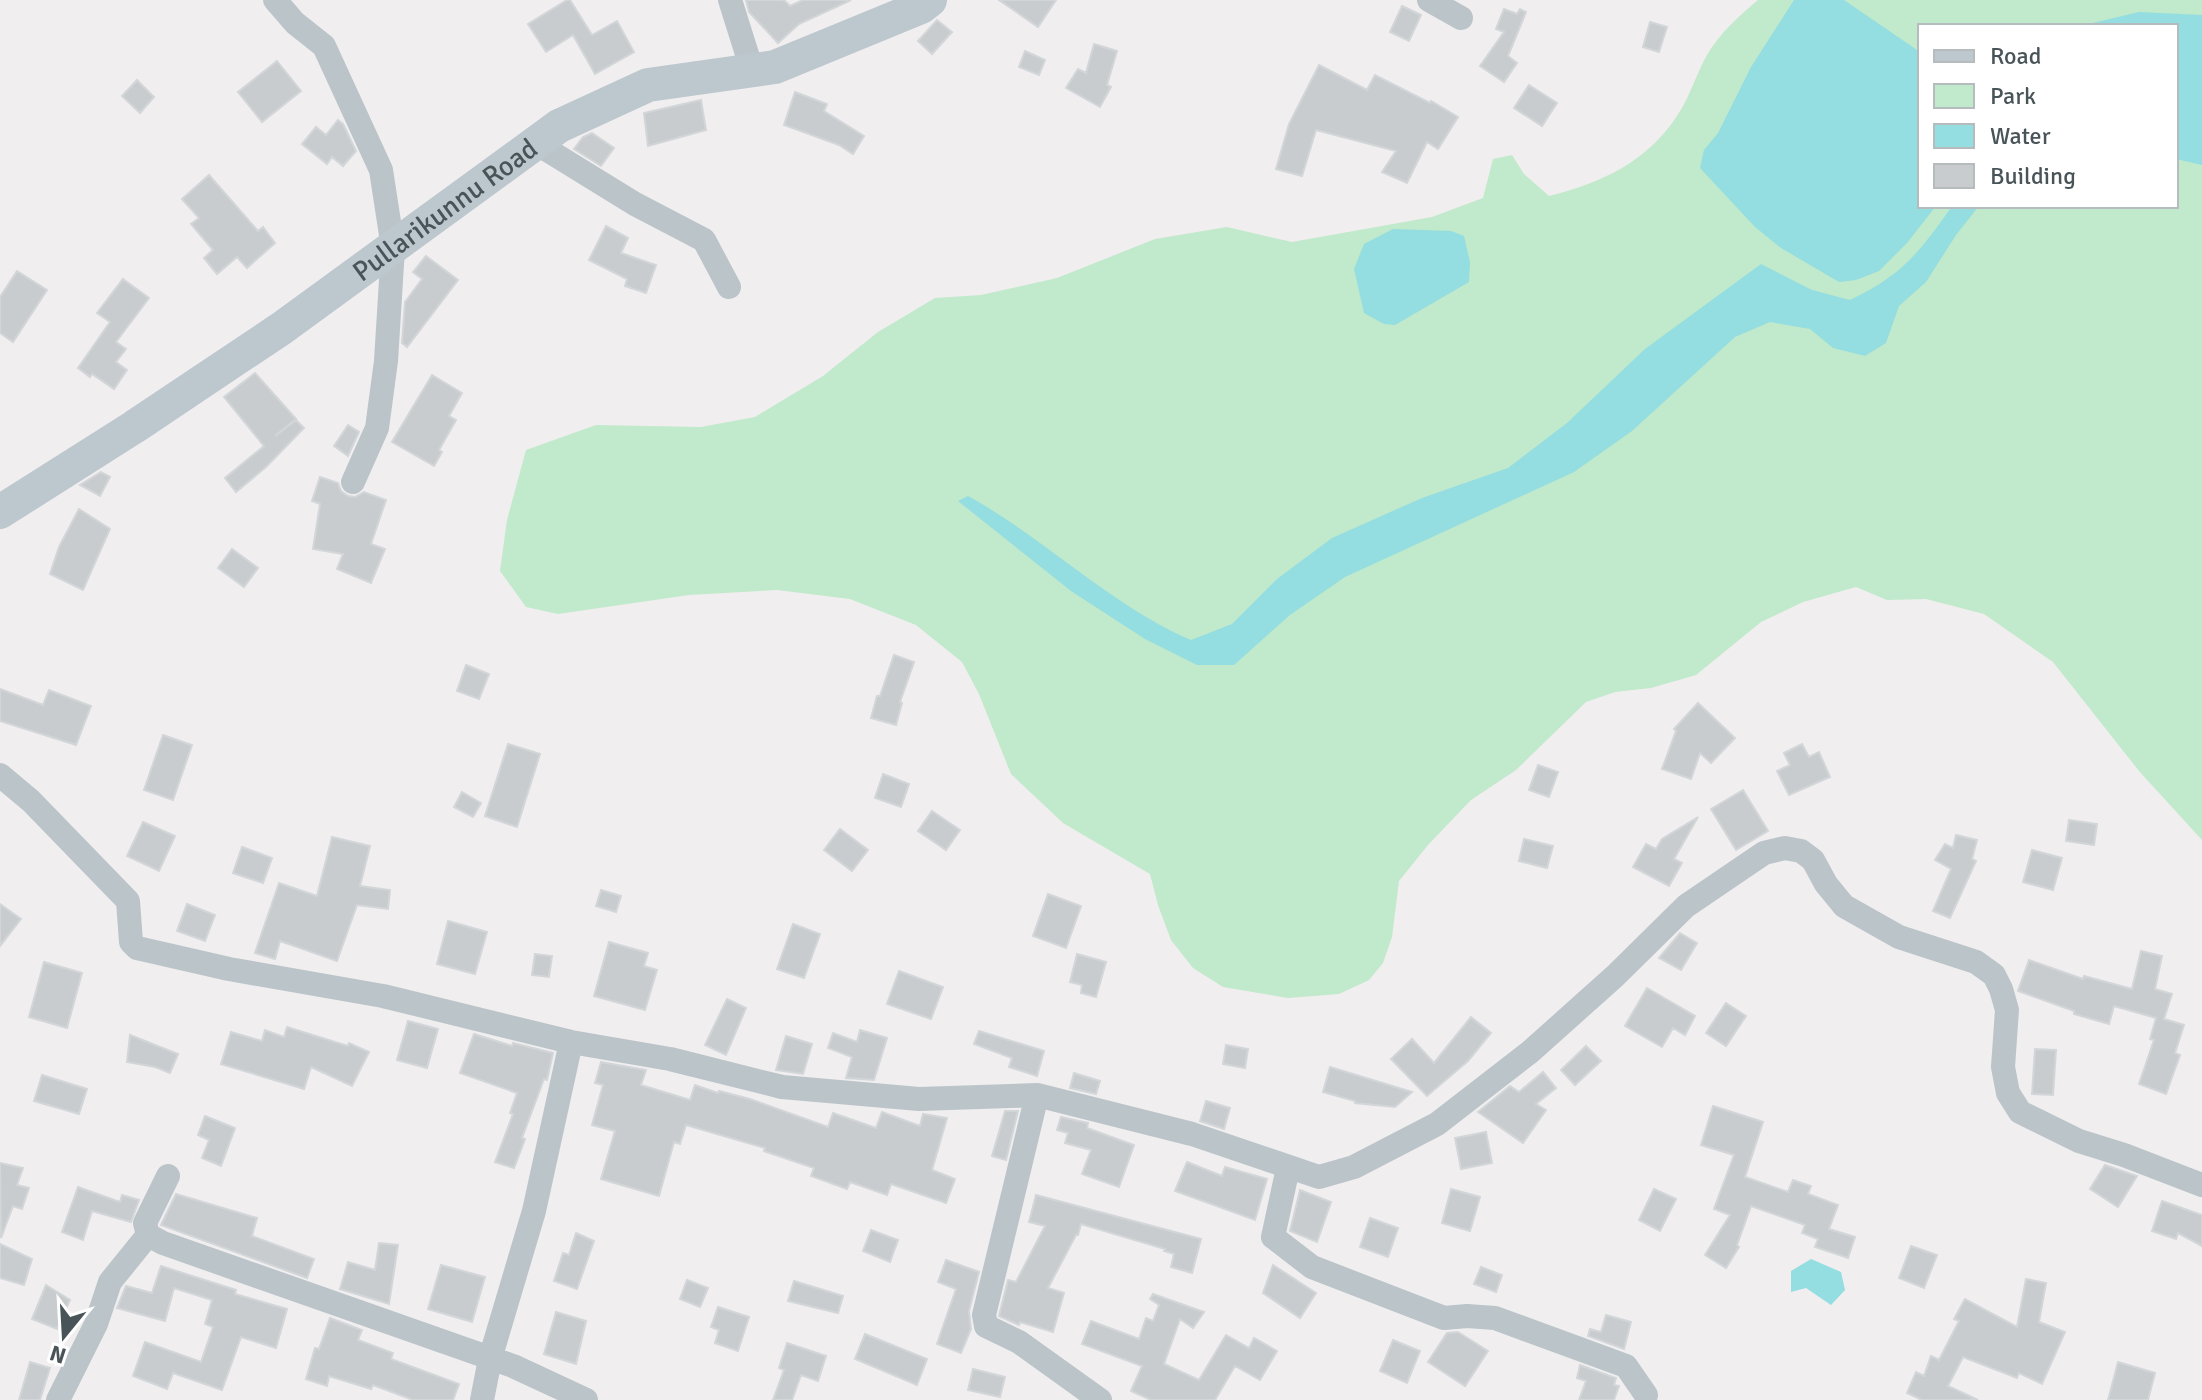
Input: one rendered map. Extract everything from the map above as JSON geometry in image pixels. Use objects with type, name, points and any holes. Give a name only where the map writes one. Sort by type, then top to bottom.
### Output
[{"type":"main road","name":"Pullarikunnu Road","points":[[0,512],[282,328],[559,126],[648,85],[775,67],[923,2]]},
{"type":"street","points":[[275,0],[295,23],[324,46],[381,170],[393,248],[386,361],[377,428],[353,482]]},
{"type":"street","points":[[730,0],[752,70]]},
{"type":"street","points":[[1429,0],[1461,18]]},
{"type":"street","points":[[536,143],[635,204],[704,240],[729,287]]},
{"type":"street","points":[[0,775],[31,801],[128,901],[131,942],[137,948],[229,969],[383,996],[571,1042],[670,1059],[782,1087],[919,1099],[1037,1095],[1192,1134],[1319,1177],[1338,1173],[1409,1141],[1437,1124],[1530,1052],[1615,976],[1686,906],[1764,853],[1785,848],[1801,851],[1813,860],[1826,884],[1844,906],[1899,937],[1976,962],[1994,975],[2007,1010],[2003,1067],[2008,1093],[2020,1112],[2079,1141],[2202,1185]]},
{"type":"street","points":[[482,1400],[490,1359],[534,1211],[571,1042]]},
{"type":"street","points":[[1037,1095],[984,1315],[986,1326],[1019,1342],[1100,1400]]},
{"type":"street","points":[[1288,1168],[1273,1237],[1312,1267],[1444,1318],[1495,1318],[1626,1366],[1650,1398]]},
{"type":"street","points":[[168,1176],[145,1223],[148,1235],[163,1243],[513,1366],[586,1400]]},
{"type":"street","points":[[58,1400],[96,1324],[110,1282],[148,1235]]},
{"type":"green space","points":[[1758,0],[2202,0],[2202,840],[2139,771],[2053,662],[1984,614],[1926,599],[1887,600],[1856,587],[1803,602],[1761,622],[1696,675],[1651,688],[1615,692],[1586,702],[1516,770],[1471,800],[1399,881],[1392,937],[1383,963],[1369,980],[1339,994],[1288,998],[1223,987],[1193,968],[1171,940],[1150,874],[1063,823],[1011,774],[979,694],[962,662],[916,625],[850,599],[777,590],[689,595],[558,614],[526,607],[500,571],[507,520],[526,450],[596,425],[701,427],[755,417],[823,376],[878,332],[935,298],[981,295],[1057,278],[1155,239],[1227,227],[1292,242],[1432,217],[1483,198],[1493,159],[1512,155],[1524,174],[1549,196],[1587,184],[1637,158],[1665,132],[1682,109],[1712,47],[1730,25]]},
{"type":"water","points":[[1794,0],[1844,0],[1918,51],[1918,208],[1934,208],[1907,243],[1879,271],[1856,280],[1839,282],[1781,248],[1755,227],[1700,168],[1704,150],[1718,133],[1751,67]]},
{"type":"water","points":[[2139,12],[2202,15],[2202,165],[2178,159],[2178,24],[2088,24]]},
{"type":"water","points":[[1951,208],[1977,208],[1926,282],[1899,306],[1886,343],[1865,356],[1833,348],[1810,329],[1770,322],[1735,337],[1632,431],[1574,472],[1345,577],[1290,615],[1234,665],[1197,665],[1145,639],[1071,591],[958,501],[968,496],[997,513],[1133,609],[1191,640],[1232,624],[1277,579],[1332,538],[1422,498],[1508,468],[1567,423],[1645,349],[1761,264],[1812,290],[1850,300],[1896,272],[1930,237]]},
{"type":"water","points":[[1393,229],[1451,231],[1464,236],[1470,262],[1469,282],[1395,325],[1384,324],[1364,313],[1354,269],[1364,244]]},
{"type":"water","points":[[1811,1259],[1841,1272],[1845,1290],[1831,1305],[1806,1288],[1791,1292],[1791,1271]]},
{"type":"building","points":[[570,0],[592,35],[617,21],[634,52],[595,74],[573,35],[546,52],[528,24]]},
{"type":"building","points":[[746,0],[784,0],[790,6],[803,0],[851,0],[799,24],[778,43],[749,12]]},
{"type":"building","points":[[999,0],[1056,0],[1038,27]]},
{"type":"building","points":[[1402,6],[1421,15],[1409,41],[1390,32]]},
{"type":"building","points":[[1504,9],[1517,14],[1520,9],[1526,12],[1508,56],[1517,63],[1504,82],[1480,66],[1504,32],[1496,29]]},
{"type":"building","points":[[937,20],[952,32],[932,54],[918,41]]},
{"type":"building","points":[[1650,22],[1667,27],[1659,52],[1643,47]]},
{"type":"building","points":[[1094,44],[1117,51],[1107,85],[1111,87],[1100,107],[1066,88],[1078,69],[1086,73]]},
{"type":"building","points":[[1025,51],[1045,60],[1039,75],[1019,67]]},
{"type":"building","points":[[277,61],[301,91],[262,122],[238,92]]},
{"type":"building","points":[[1319,65],[1367,90],[1375,75],[1458,117],[1438,149],[1427,142],[1407,183],[1382,172],[1396,151],[1316,130],[1302,176],[1276,169],[1289,124]]},
{"type":"building","points":[[137,80],[154,97],[140,113],[122,96]]},
{"type":"building","points":[[1529,85],[1557,103],[1542,126],[1514,108]]},
{"type":"building","points":[[795,92],[827,104],[824,111],[864,136],[853,154],[839,145],[784,125]]},
{"type":"building","points":[[701,100],[706,130],[648,146],[644,113]]},
{"type":"building","points":[[338,120],[356,151],[343,166],[332,157],[327,164],[302,144],[316,127],[326,135]]},
{"type":"building","points":[[592,133],[614,148],[601,166],[574,149],[583,137]]},
{"type":"building","points":[[209,175],[258,231],[263,227],[275,243],[247,268],[237,257],[217,274],[204,258],[213,250],[191,224],[199,218],[182,199]]},
{"type":"building","points":[[606,226],[628,238],[621,253],[656,265],[646,293],[625,286],[627,279],[589,260]]},
{"type":"building","points":[[426,256],[458,280],[407,347],[402,343],[405,302],[422,279],[413,272]]},
{"type":"building","points":[[17,271],[47,290],[13,342],[0,333],[0,297]]},
{"type":"building","points":[[123,279],[149,298],[116,342],[126,349],[116,362],[127,370],[114,389],[78,368],[110,322],[97,313]]},
{"type":"building","points":[[255,373],[296,419],[275,436],[296,420],[304,428],[236,492],[225,478],[264,446],[224,397]]},
{"type":"building","points":[[432,375],[462,393],[449,416],[456,420],[434,466],[392,442]]},
{"type":"building","points":[[348,425],[359,432],[348,456],[334,446]]},
{"type":"building","points":[[101,472],[110,477],[100,496],[80,485]]},
{"type":"building","points":[[320,477],[338,483],[341,491],[348,496],[355,497],[364,492],[386,500],[371,544],[385,549],[371,583],[337,569],[343,554],[313,549],[320,504],[312,501]]},
{"type":"building","points":[[79,509],[110,529],[83,590],[50,574],[59,547]]},
{"type":"building","points":[[232,549],[258,568],[244,587],[218,568]]},
{"type":"building","points":[[894,655],[914,662],[900,702],[896,725],[871,718]]},
{"type":"building","points":[[466,665],[489,674],[479,699],[457,691]]},
{"type":"building","points":[[0,689],[43,705],[49,690],[91,706],[76,745],[0,721]]},
{"type":"building","points":[[1698,703],[1735,738],[1711,763],[1700,753],[1691,779],[1662,769],[1676,731],[1674,729]]},
{"type":"building","points":[[163,735],[192,745],[173,800],[144,790]]},
{"type":"building","points":[[508,744],[540,754],[517,827],[485,816]]},
{"type":"building","points":[[1802,744],[1809,757],[1819,752],[1830,777],[1789,795],[1777,771],[1790,765],[1784,753]]},
{"type":"building","points":[[1538,765],[1558,772],[1549,797],[1529,790]]},
{"type":"building","points":[[883,774],[909,784],[901,807],[875,798]]},
{"type":"building","points":[[1743,790],[1768,831],[1736,850],[1711,809]]},
{"type":"building","points":[[462,792],[481,803],[473,817],[454,807]]},
{"type":"building","points":[[932,811],[960,830],[946,850],[918,831]]},
{"type":"building","points":[[1698,817],[1674,859],[1682,863],[1669,886],[1633,867],[1646,844],[1656,849],[1662,839]]},
{"type":"building","points":[[2069,820],[2097,824],[2094,845],[2066,841]]},
{"type":"building","points":[[143,822],[175,836],[159,871],[127,856]]},
{"type":"building","points":[[840,829],[868,850],[852,871],[824,850]]},
{"type":"building","points":[[1956,835],[1977,840],[1972,859],[1976,861],[1950,918],[1933,911],[1951,869],[1935,860],[1945,844],[1953,848]]},
{"type":"building","points":[[332,837],[370,846],[360,886],[390,890],[388,909],[357,905],[337,961],[280,941],[275,959],[255,953],[279,883],[317,896]]},
{"type":"building","points":[[1524,839],[1553,846],[1547,868],[1519,861]]},
{"type":"building","points":[[242,847],[272,858],[263,883],[233,873]]},
{"type":"building","points":[[2032,850],[2062,858],[2053,890],[2023,882]]},
{"type":"building","points":[[601,890],[621,896],[616,912],[596,906]]},
{"type":"building","points":[[1048,894],[1081,906],[1066,948],[1033,936]]},
{"type":"building","points":[[0,904],[21,919],[0,946]]},
{"type":"building","points":[[187,904],[215,915],[205,941],[177,931]]},
{"type":"building","points":[[448,921],[487,932],[475,974],[437,964]]},
{"type":"building","points":[[793,924],[820,934],[804,978],[777,969]]},
{"type":"building","points":[[1680,933],[1697,943],[1681,970],[1659,958]]},
{"type":"building","points":[[609,942],[648,953],[644,966],[657,970],[645,1010],[594,996]]},
{"type":"building","points":[[2141,951],[2162,956],[2155,989],[2172,994],[2164,1019],[2184,1025],[2175,1053],[2180,1055],[2166,1094],[2139,1084],[2154,1040],[2150,1039],[2156,1018],[2114,1006],[2109,1024],[2074,1014],[2074,1011],[2018,991],[2029,960],[2083,979],[2084,976],[2132,989]]},
{"type":"building","points":[[535,954],[552,956],[549,977],[532,975]]},
{"type":"building","points":[[1077,954],[1106,962],[1096,997],[1081,993],[1082,985],[1070,982]]},
{"type":"building","points":[[44,962],[82,973],[67,1028],[29,1017]]},
{"type":"building","points":[[899,971],[943,987],[931,1019],[887,1004]]},
{"type":"building","points":[[1647,988],[1695,1016],[1685,1035],[1673,1028],[1662,1047],[1625,1026]]},
{"type":"building","points":[[727,999],[746,1008],[726,1055],[705,1045]]},
{"type":"building","points":[[1726,1003],[1746,1016],[1726,1046],[1706,1033]]},
{"type":"building","points":[[1471,1017],[1491,1033],[1468,1061],[1427,1096],[1391,1059],[1412,1039],[1434,1063]]},
{"type":"building","points":[[408,1021],[438,1029],[427,1068],[397,1060]]},
{"type":"building","points":[[287,1027],[348,1046],[349,1043],[369,1052],[352,1086],[311,1067],[304,1089],[221,1064],[231,1032],[262,1041],[265,1030],[284,1037]]},
{"type":"building","points":[[860,1030],[887,1038],[874,1080],[846,1078],[852,1057],[828,1048],[833,1033],[857,1042]]},
{"type":"building","points":[[979,1031],[1044,1051],[1037,1076],[1009,1067],[1012,1058],[974,1044]]},
{"type":"building","points":[[474,1034],[512,1046],[513,1043],[553,1053],[547,1080],[544,1079],[514,1168],[495,1162],[513,1114],[510,1113],[517,1093],[460,1073]]},
{"type":"building","points":[[130,1035],[178,1054],[170,1073],[127,1062]]},
{"type":"building","points":[[786,1036],[812,1044],[803,1074],[776,1070]]},
{"type":"building","points":[[1226,1045],[1248,1049],[1245,1068],[1223,1064]]},
{"type":"building","points":[[1586,1046],[1601,1061],[1575,1085],[1561,1070]]},
{"type":"building","points":[[2035,1049],[2056,1050],[2053,1095],[2032,1094]]},
{"type":"building","points":[[601,1062],[646,1070],[641,1085],[690,1100],[695,1085],[750,1099],[828,1127],[833,1113],[876,1128],[882,1112],[920,1126],[923,1114],[947,1118],[932,1170],[955,1179],[946,1203],[891,1184],[887,1195],[850,1182],[847,1189],[811,1176],[814,1168],[764,1151],[765,1148],[686,1125],[680,1144],[674,1142],[659,1196],[601,1179],[615,1131],[592,1125],[603,1085],[595,1083]]},
{"type":"building","points":[[1330,1067],[1412,1092],[1395,1107],[1355,1103],[1323,1092]]},
{"type":"building","points":[[1543,1072],[1556,1088],[1536,1104],[1546,1110],[1523,1143],[1478,1112],[1510,1086],[1519,1092]]},
{"type":"building","points":[[1074,1073],[1100,1081],[1096,1094],[1070,1088]]},
{"type":"building","points":[[42,1075],[87,1089],[79,1114],[34,1101]]},
{"type":"building","points":[[1206,1101],[1230,1108],[1224,1129],[1200,1121]]},
{"type":"building","points":[[1713,1106],[1763,1122],[1745,1177],[1788,1192],[1793,1180],[1811,1186],[1808,1194],[1838,1205],[1829,1229],[1855,1237],[1848,1258],[1815,1247],[1818,1239],[1802,1233],[1805,1225],[1751,1206],[1737,1245],[1739,1247],[1726,1268],[1705,1255],[1730,1215],[1714,1209],[1734,1155],[1701,1145]]},
{"type":"building","points":[[1005,1111],[1018,1111],[1006,1160],[992,1156]]},
{"type":"building","points":[[205,1116],[235,1128],[221,1166],[202,1158],[209,1140],[198,1135]]},
{"type":"building","points":[[1061,1117],[1088,1123],[1087,1128],[1134,1145],[1119,1187],[1082,1174],[1091,1150],[1065,1143],[1068,1133],[1057,1130]]},
{"type":"building","points":[[1486,1132],[1492,1163],[1461,1169],[1455,1138]]},
{"type":"building","points":[[1187,1162],[1222,1176],[1225,1167],[1267,1179],[1255,1220],[1175,1191]]},
{"type":"building","points":[[0,1163],[23,1168],[17,1185],[29,1188],[22,1209],[13,1206],[1,1238]]},
{"type":"building","points":[[2105,1165],[2137,1176],[2118,1207],[2090,1189]]},
{"type":"building","points":[[78,1187],[120,1202],[122,1195],[139,1200],[131,1222],[92,1211],[83,1240],[62,1232]]},
{"type":"building","points":[[1451,1189],[1480,1197],[1470,1231],[1442,1223]]},
{"type":"building","points":[[1654,1189],[1676,1199],[1660,1231],[1639,1220]]},
{"type":"building","points":[[1300,1190],[1331,1202],[1317,1242],[1290,1231]]},
{"type":"building","points":[[176,1194],[257,1218],[252,1236],[314,1259],[307,1278],[161,1225]]},
{"type":"building","points":[[1036,1195],[1201,1239],[1192,1273],[1171,1267],[1174,1254],[1165,1249],[1081,1224],[1048,1288],[1064,1293],[1053,1332],[1020,1322],[1019,1325],[999,1316],[1008,1280],[1016,1282],[1045,1226],[1029,1222]]},
{"type":"building","points":[[2162,1201],[2202,1215],[2202,1246],[2178,1233],[2176,1239],[2152,1231]]},
{"type":"building","points":[[1370,1218],[1398,1228],[1388,1257],[1360,1247]]},
{"type":"building","points":[[871,1230],[898,1240],[890,1262],[863,1251]]},
{"type":"building","points":[[576,1233],[594,1241],[577,1289],[554,1281],[563,1253],[569,1255]]},
{"type":"building","points":[[379,1243],[398,1245],[389,1304],[340,1289],[348,1262],[375,1270]]},
{"type":"building","points":[[0,1244],[32,1259],[24,1285],[0,1278]]},
{"type":"building","points":[[1911,1246],[1937,1255],[1924,1288],[1899,1278]]},
{"type":"building","points":[[946,1260],[979,1272],[969,1311],[971,1329],[961,1353],[937,1344],[956,1289],[938,1282]]},
{"type":"building","points":[[441,1265],[485,1277],[472,1322],[428,1309]]},
{"type":"building","points":[[1273,1265],[1316,1293],[1300,1318],[1263,1293]]},
{"type":"building","points":[[161,1266],[236,1290],[235,1294],[287,1309],[276,1348],[241,1337],[222,1390],[173,1373],[167,1389],[133,1376],[145,1342],[201,1362],[213,1327],[205,1324],[212,1300],[174,1288],[165,1321],[117,1308],[126,1286],[152,1293]]},
{"type":"building","points":[[1481,1267],[1502,1275],[1496,1292],[1474,1284]]},
{"type":"building","points":[[2026,1279],[2046,1283],[2039,1322],[2065,1332],[2042,1384],[2019,1373],[2017,1378],[1963,1357],[1948,1386],[1978,1400],[1922,1400],[1907,1393],[1916,1372],[1924,1376],[1931,1356],[1939,1360],[1959,1321],[1954,1319],[1965,1299],[2017,1327]]},
{"type":"building","points":[[687,1280],[708,1288],[700,1307],[680,1299]]},
{"type":"building","points":[[794,1281],[843,1296],[838,1313],[788,1301]]},
{"type":"building","points":[[46,1285],[70,1300],[57,1329],[32,1319]]},
{"type":"building","points":[[1153,1294],[1204,1312],[1193,1328],[1180,1319],[1164,1364],[1199,1380],[1226,1335],[1249,1348],[1254,1338],[1277,1351],[1260,1380],[1235,1366],[1215,1400],[1151,1400],[1131,1391],[1142,1366],[1082,1344],[1091,1321],[1139,1339],[1146,1318],[1153,1321],[1159,1305],[1150,1299]]},
{"type":"building","points":[[718,1307],[749,1317],[738,1351],[715,1343],[719,1330],[711,1327]]},
{"type":"building","points":[[556,1312],[586,1321],[576,1364],[544,1354]]},
{"type":"building","points":[[1606,1315],[1631,1322],[1624,1349],[1588,1336],[1590,1329],[1601,1332]]},
{"type":"building","points":[[330,1318],[362,1330],[358,1340],[393,1353],[391,1359],[459,1384],[453,1400],[413,1400],[373,1385],[371,1389],[329,1376],[327,1386],[306,1379],[315,1348],[319,1349]]},
{"type":"building","points":[[1458,1332],[1488,1351],[1465,1386],[1428,1362],[1447,1333]]},
{"type":"building","points":[[865,1334],[927,1359],[917,1385],[855,1359]]},
{"type":"building","points":[[1393,1340],[1420,1351],[1407,1383],[1380,1371]]},
{"type":"building","points":[[787,1343],[826,1356],[818,1381],[801,1375],[792,1400],[773,1400],[784,1370],[779,1368]]},
{"type":"building","points":[[30,1362],[50,1368],[40,1400],[19,1400]]},
{"type":"building","points":[[2118,1362],[2155,1373],[2148,1400],[2108,1400]]},
{"type":"building","points":[[1580,1365],[1616,1378],[1614,1385],[1619,1386],[1614,1400],[1579,1400],[1586,1381],[1577,1378]]},
{"type":"building","points":[[973,1369],[1005,1377],[1000,1397],[968,1390]]}]
